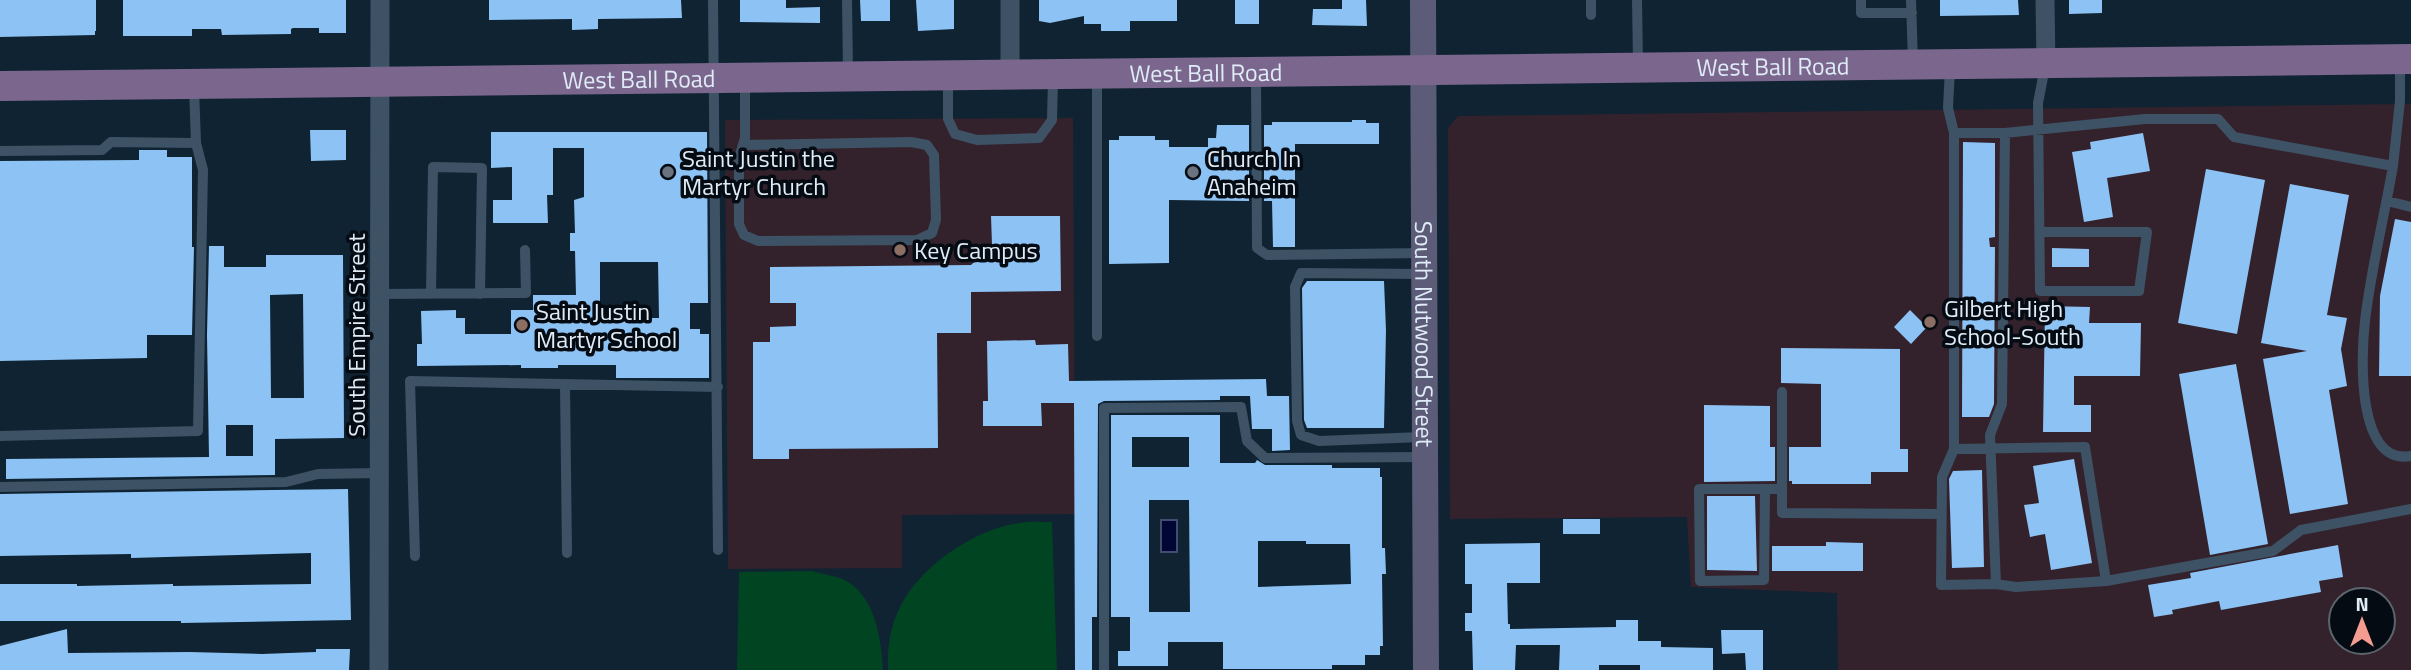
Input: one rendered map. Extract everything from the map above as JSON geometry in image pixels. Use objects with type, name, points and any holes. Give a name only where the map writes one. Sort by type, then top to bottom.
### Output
[{"type":"main road","name":"West Ball Road","points":[[0,86],[2405,59]]},
{"type":"street","name":"South Empire Street","points":[[379,670],[380,0]]},
{"type":"street","points":[[1010,0],[1010,74]]},
{"type":"street","name":"South Nutwood Street","points":[[1423,0],[1426,670]]},
{"type":"street","points":[[2045,0],[2046,63]]},
{"type":"lane","points":[[713,0],[718,550]]},
{"type":"lane","points":[[847,0],[848,76]]},
{"type":"lane","points":[[1591,0],[1591,15]]},
{"type":"lane","points":[[1637,0],[1638,67]]},
{"type":"lane","points":[[1861,0],[1861,13],[1912,13]]},
{"type":"lane","points":[[1911,0],[1913,65]]},
{"type":"lane","points":[[2405,59],[2393,166],[2365,322],[2364,379],[2372,434],[2379,445],[2390,453],[2403,457],[2411,456]]},
{"type":"lane","points":[[2040,232],[2147,232],[2139,291],[2040,291],[2038,103],[2046,63]]},
{"type":"lane","points":[[1950,64],[1948,108],[1954,133],[1954,449],[1942,477],[1941,585],[1996,584],[2016,587],[2106,581],[2273,551],[2301,530],[2411,509]]},
{"type":"lane","points":[[1256,72],[1257,248],[1267,255],[1424,264]]},
{"type":"lane","points":[[1097,73],[1097,336]]},
{"type":"lane","points":[[947,75],[948,119],[955,134],[977,140],[1040,138],[1052,120],[1054,74]]},
{"type":"lane","points":[[743,145],[911,142],[927,145],[934,155],[936,220],[932,233],[916,240],[758,241],[744,234],[739,224],[738,158],[743,145],[745,77]]},
{"type":"lane","points":[[0,436],[198,431],[203,170],[196,143],[194,83]]},
{"type":"lane","points":[[1954,133],[2005,133],[2145,119],[2218,119],[2234,136],[2393,166]]},
{"type":"lane","points":[[1996,584],[1990,435],[2002,404],[2005,133]]},
{"type":"lane","points":[[0,151],[102,150],[111,142],[196,143]]},
{"type":"lane","points":[[431,294],[433,167],[482,168],[480,294]]},
{"type":"lane","points":[[2387,201],[2411,206]]},
{"type":"lane","points":[[381,294],[526,293],[525,250]]},
{"type":"lane","points":[[1424,264],[1301,273],[1295,288],[1297,421],[1301,435],[1319,441],[1425,447]]},
{"type":"lane","points":[[415,556],[410,381],[718,387]]},
{"type":"lane","points":[[565,385],[567,553]]},
{"type":"lane","points":[[1783,392],[1783,513],[1941,514]]},
{"type":"lane","points":[[1104,670],[1104,408],[1241,407],[1247,441],[1265,458],[1425,447]]},
{"type":"lane","points":[[1954,449],[2085,447],[2106,581]]},
{"type":"lane","points":[[0,487],[286,482],[318,474],[380,473]]},
{"type":"lane","points":[[1765,490],[1764,580],[1700,581],[1699,489],[1782,489]]},
{"type":"shaded area","name":"Gilbert High School-South","points":[[2411,104],[2411,670],[1838,670],[1837,593],[1691,587],[1687,517],[1450,519],[1448,128],[1458,116]]},
{"type":"shaded area","name":"Key Campus","points":[[1073,118],[1075,514],[902,515],[902,568],[728,569],[725,120]]},
{"type":"green space","points":[[1024,522],[1052,522],[1057,670],[888,670],[890,638],[900,607],[909,592],[935,564],[968,541],[1003,526]]},
{"type":"green space","points":[[812,571],[845,580],[864,597],[875,620],[883,670],[737,670],[739,572]]},
{"type":"water","points":[[1161,520],[1177,520],[1177,552],[1161,552]]},
{"type":"building","points":[[0,0],[96,0],[95,35],[0,37]]},
{"type":"building","points":[[123,0],[346,0],[346,33],[319,33],[319,28],[293,28],[291,34],[222,35],[221,29],[192,29],[192,36],[123,36]]},
{"type":"building","points":[[489,0],[681,0],[682,18],[598,19],[598,29],[572,30],[572,19],[489,20]]},
{"type":"building","points":[[740,0],[786,0],[786,8],[820,7],[820,23],[740,22]]},
{"type":"building","points":[[860,0],[890,0],[890,21],[861,21]]},
{"type":"building","points":[[916,0],[954,0],[954,29],[918,31]]},
{"type":"building","points":[[1039,0],[1177,0],[1177,21],[1130,21],[1130,31],[1101,31],[1101,24],[1084,24],[1084,16],[1050,23],[1039,21]]},
{"type":"building","points":[[1235,0],[1259,0],[1259,24],[1235,24]]},
{"type":"building","points":[[1342,0],[1366,0],[1367,26],[1312,25],[1313,9],[1342,9]]},
{"type":"building","points":[[1940,0],[2018,0],[2019,15],[1940,16]]},
{"type":"building","points":[[2069,0],[2102,0],[2102,13],[2069,14]]},
{"type":"building","points":[[1352,120],[1379,123],[1379,144],[1295,144],[1295,247],[1273,247],[1272,201],[1264,201],[1264,125],[1272,125],[1272,122]]},
{"type":"building","points":[[1217,125],[1249,125],[1249,201],[1169,200],[1169,263],[1109,264],[1109,140],[1119,140],[1119,136],[1155,136],[1155,140],[1169,140],[1169,147],[1208,147],[1208,138],[1216,138]]},
{"type":"building","points":[[310,130],[346,130],[346,160],[311,161]]},
{"type":"building","points":[[491,132],[707,132],[708,303],[690,303],[690,329],[700,329],[700,334],[709,334],[709,378],[616,378],[616,365],[558,365],[558,368],[521,368],[521,365],[417,366],[417,344],[422,344],[421,311],[456,310],[456,318],[465,318],[465,334],[511,334],[511,310],[533,310],[533,295],[576,295],[575,251],[570,251],[570,233],[575,233],[574,200],[584,197],[584,148],[553,148],[553,195],[547,195],[548,223],[493,223],[493,200],[512,200],[512,167],[491,168]],"holes":[[[600,262],[658,262],[659,318],[600,318]]]},
{"type":"building","points":[[2143,133],[2150,171],[2107,178],[2113,217],[2084,222],[2072,152],[2091,149],[2090,142]]},
{"type":"building","points":[[1963,142],[1995,143],[1995,237],[1989,238],[1990,247],[1995,247],[1994,404],[1989,417],[1962,417]]},
{"type":"building","points":[[139,150],[167,150],[167,157],[192,157],[192,335],[147,335],[147,358],[0,361],[0,161],[139,160]]},
{"type":"building","points":[[2206,169],[2265,180],[2237,334],[2178,323]]},
{"type":"building","points":[[2290,184],[2349,195],[2327,315],[2347,318],[2341,349],[2347,386],[2329,390],[2348,504],[2290,514],[2263,359],[2307,351],[2261,343]]},
{"type":"building","points":[[991,216],[1060,216],[1061,291],[971,292],[971,333],[937,333],[938,448],[789,449],[789,459],[753,459],[753,342],[770,342],[770,327],[796,326],[796,303],[770,303],[770,267],[971,265],[992,245]]},
{"type":"building","points":[[2395,219],[2411,222],[2411,376],[2379,376],[2380,296]]},
{"type":"building","points":[[209,246],[224,246],[224,267],[266,267],[266,255],[343,255],[344,438],[275,439],[275,475],[6,479],[6,459],[209,457]],"holes":[[[303,294],[304,398],[271,398],[270,295]],[[226,425],[253,425],[253,456],[226,456]]]},
{"type":"building","points":[[2052,248],[2089,249],[2089,267],[2052,267]]},
{"type":"building","points":[[1307,281],[1384,281],[1384,428],[1307,428],[1304,420],[1302,288]]},
{"type":"building","points":[[2045,306],[2090,307],[2089,323],[2141,323],[2140,376],[2074,376],[2074,405],[2091,405],[2091,432],[2043,432]]},
{"type":"building","points":[[1910,310],[1927,327],[1911,344],[1894,327]]},
{"type":"building","points":[[1035,340],[1036,345],[1068,344],[1069,381],[1266,379],[1267,396],[1289,396],[1290,450],[1272,451],[1272,429],[1252,429],[1250,396],[1220,396],[1220,400],[1104,401],[1098,404],[1097,617],[1092,617],[1092,670],[1075,670],[1074,403],[1041,403],[1042,426],[983,426],[983,401],[988,401],[987,341]]},
{"type":"building","points":[[1781,348],[1900,349],[1900,449],[1908,449],[1908,472],[1871,472],[1871,484],[1792,484],[1792,481],[1789,481],[1789,447],[1821,447],[1821,384],[1781,383]]},
{"type":"building","points":[[2236,364],[2268,544],[2210,555],[2179,374]]},
{"type":"building","points":[[1704,405],[1770,406],[1770,447],[1775,447],[1775,481],[1704,482]]},
{"type":"building","points":[[1111,415],[1220,415],[1220,463],[1255,463],[1257,460],[1265,465],[1380,468],[1382,548],[1385,548],[1386,574],[1382,574],[1383,646],[1380,646],[1380,655],[1365,655],[1365,665],[1332,665],[1332,669],[1223,669],[1223,642],[1168,642],[1168,666],[1118,666],[1118,651],[1130,651],[1130,617],[1111,617]],"holes":[[[1132,437],[1189,437],[1189,467],[1132,467]],[[1149,500],[1189,500],[1190,612],[1149,612]],[[1258,541],[1350,544],[1351,584],[1258,587]]]},
{"type":"building","points":[[2074,459],[2092,563],[2051,570],[2045,534],[2030,537],[2024,505],[2039,503],[2033,466]]},
{"type":"building","points":[[1982,470],[1984,567],[1952,568],[1949,479],[1953,471]]},
{"type":"building","points":[[348,489],[351,620],[181,623],[0,621],[0,584],[311,584],[311,553],[131,558],[131,554],[0,556],[0,494]]},
{"type":"building","points":[[1707,496],[1755,496],[1757,571],[1707,570]]},
{"type":"building","points":[[1563,519],[1600,519],[1600,534],[1563,534]]},
{"type":"building","points":[[1826,542],[1863,543],[1863,571],[1772,571],[1772,546],[1826,546]]},
{"type":"building","points":[[1540,543],[1540,583],[1507,583],[1510,629],[1616,627],[1616,620],[1638,620],[1638,641],[1661,641],[1661,647],[1713,648],[1713,670],[1640,670],[1640,665],[1599,665],[1599,670],[1559,670],[1560,645],[1516,645],[1515,670],[1473,670],[1472,631],[1465,631],[1465,613],[1472,613],[1472,584],[1465,584],[1465,544]]},
{"type":"building","points":[[2338,545],[2343,577],[2319,581],[2321,592],[2221,610],[2219,601],[2172,610],[2173,614],[2154,617],[2148,585],[2191,578],[2190,573]]},
{"type":"building","points":[[67,629],[68,653],[262,654],[350,649],[349,670],[0,670],[0,646]]},
{"type":"building","points":[[1721,630],[1763,630],[1763,670],[1746,670],[1745,653],[1722,654]]},
{"type":"place","name":"Saint Justin the Martyr Church","points":[[668,172]]},
{"type":"place","name":"Church In Anaheim","points":[[1193,172]]},
{"type":"place","name":"Key Campus","points":[[900,250]]},
{"type":"place","name":"Gilbert High School-South","points":[[1930,322]]},
{"type":"place","name":"Saint Justin Martyr School","points":[[522,325]]}]
